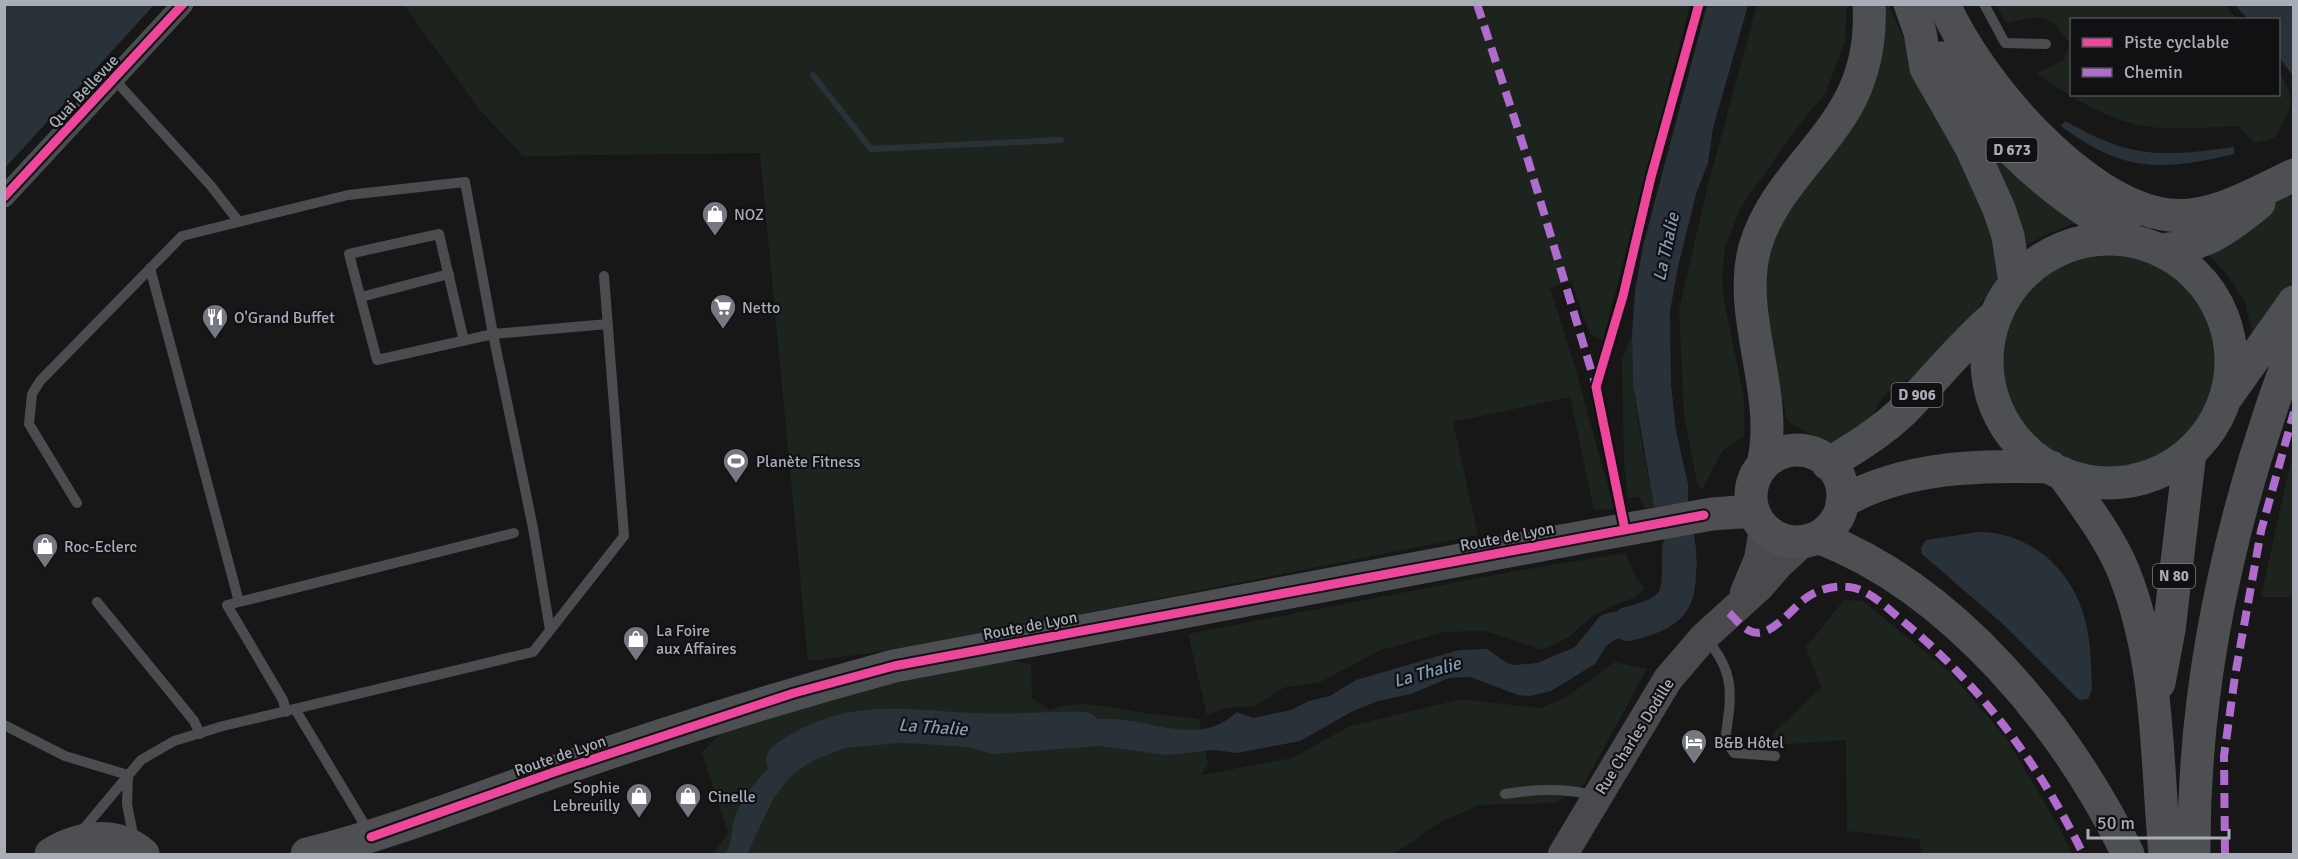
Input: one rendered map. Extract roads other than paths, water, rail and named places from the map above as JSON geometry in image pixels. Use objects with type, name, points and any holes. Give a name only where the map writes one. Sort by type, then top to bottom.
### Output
[{"type":"main road","points":[[1764,465],[1768,422],[1752,294],[1754,250],[1760,233],[1790,180],[1850,99],[1861,73],[1867,46],[1869,4]]},
{"type":"main road","points":[[1944,4],[1973,56],[2007,101],[2039,136],[2074,169],[2131,204],[2171,215],[2198,213],[2252,195],[2294,175]]},
{"type":"main road","name":"D 673","points":[[1915,18],[1989,124],[2012,150],[2059,191],[2146,245]]},
{"type":"main road","name":"D 673","points":[[1915,18],[1926,68],[1971,147],[1999,209],[2008,236],[2015,283]]},
{"type":"main road","points":[[2146,245],[2182,262],[2201,280],[2215,300],[2231,348],[2231,374],[2225,399],[2217,418],[2190,452],[2168,468],[2143,478],[2116,483],[2088,481],[2056,470],[2030,453],[2012,435],[1991,390],[1988,364],[1989,339],[1996,315],[2015,283],[2034,264],[2072,245],[2106,238],[2146,245],[2186,247],[2219,233],[2294,175]]},
{"type":"main road","points":[[2225,399],[2294,302]]},
{"type":"main road","name":"D 906","points":[[1828,464],[1881,431],[1903,411],[1975,333],[1996,315]]},
{"type":"main road","points":[[2194,855],[2199,749],[2217,614],[2251,474],[2294,349]]},
{"type":"main road","points":[[1810,539],[1830,528],[1838,516],[1842,502],[1842,488],[1837,475],[1828,464],[1813,454],[1796,450],[1773,457],[1757,474],[1756,512],[1782,540],[1810,539],[1856,553],[1905,585],[1985,652],[2055,734],[2113,823],[2128,855]]},
{"type":"main road","name":"N 80","points":[[2156,700],[2169,630],[2190,452]]},
{"type":"main road","points":[[1842,502],[1880,484],[1968,466],[2056,470]]},
{"type":"main road","name":"N 80","points":[[2056,470],[2108,540],[2122,569],[2141,625],[2156,700],[2165,855]]},
{"type":"main road","name":"Route de Lyon","points":[[307,855],[372,837],[557,771],[794,693],[894,666],[1708,514],[1756,512]]},
{"type":"main road","name":"Rue Charles Dodille","points":[[1742,601],[1759,559],[1756,512]]},
{"type":"main road","name":"Rue Charles Dodille","points":[[1563,855],[1654,698],[1704,637],[1760,587],[1778,564],[1810,539]]},
{"type":"main road","points":[[59,849],[91,838],[115,840],[140,852]]},
{"type":"street","name":"Quai Bellevue","points":[[4,197],[183,4]]},
{"type":"lane","points":[[1984,4],[2005,43],[2046,44]]},
{"type":"lane","points":[[114,79],[211,186],[239,222]]},
{"type":"lane","points":[[77,503],[29,424],[32,394],[40,381],[182,236],[348,195],[465,182],[493,334],[533,528],[550,630]]},
{"type":"lane","points":[[464,341],[440,234],[349,254],[377,360],[464,341],[493,334],[608,324]]},
{"type":"lane","points":[[150,268],[239,602]]},
{"type":"lane","points":[[361,297],[449,274]]},
{"type":"lane","points":[[59,849],[92,822],[141,760],[174,741],[288,707],[533,652],[624,536],[604,276]]},
{"type":"lane","points":[[372,837],[288,707],[227,605],[514,533]]},
{"type":"lane","points":[[97,602],[194,722],[200,734]]},
{"type":"lane","points":[[1704,637],[1723,662],[1730,679],[1732,697],[1725,740],[1734,753],[1775,756]]},
{"type":"lane","points":[[4,725],[65,756],[128,775]]},
{"type":"lane","points":[[128,775],[127,804],[130,832],[140,852]]},
{"type":"lane","points":[[1504,794],[1551,789],[1598,796]]},
{"type":"water","points":[[4,5],[154,5],[5,168]]},
{"type":"water","points":[[1707,5],[1748,5],[1713,128],[1708,163],[1696,194],[1670,311],[1671,384],[1676,431],[1688,484],[1688,502],[1654,507],[1633,383],[1632,335],[1635,291],[1643,246]]},
{"type":"water","points":[[2235,5],[2293,5],[2293,76],[2280,58],[2280,18],[2247,18]]},
{"type":"water","points":[[2065,121],[2128,149],[2166,153],[2234,147],[2234,154],[2185,163],[2144,164],[2104,153],[2061,126]]},
{"type":"water","points":[[1979,532],[1998,534],[2032,547],[2047,557],[2071,585],[2085,620],[2088,637],[2092,689],[2088,699],[2079,700],[2004,625],[1922,554],[1921,548],[1926,540]]},
{"type":"water","points":[[1694,533],[1697,566],[1690,598],[1667,592],[1670,572],[1664,538]]},
{"type":"water","points":[[1661,603],[1684,611],[1680,619],[1666,627],[1616,639],[1606,646],[1595,664],[1551,691],[1530,696],[1518,695],[1470,677],[1449,678],[1411,694],[1378,701],[1353,711],[1300,741],[1237,753],[1214,750],[1167,755],[1099,746],[993,754],[949,742],[920,741],[844,748],[808,763],[789,778],[773,799],[747,854],[725,854],[737,812],[763,773],[792,749],[833,733],[856,727],[903,722],[952,724],[996,731],[1031,729],[1101,719],[1131,721],[1178,729],[1209,728],[1237,712],[1253,718],[1291,710],[1309,701],[1330,696],[1356,680],[1459,650],[1487,649],[1507,663],[1514,665],[1537,663],[1575,647],[1600,616],[1612,612],[1630,613]]},
{"type":"waterway","points":[[813,75],[871,149],[1061,140]]},
{"type":"waterway","name":"La Thalie","points":[[1628,624],[1658,614],[1673,601],[1679,580],[1679,549]]},
{"type":"waterway","name":"La Thalie","points":[[783,760],[806,745],[829,735],[875,726],[987,730],[1084,729]]},
{"type":"place","name":"NOZ","points":[[715,237]]},
{"type":"place","name":"Netto","points":[[723,330]]},
{"type":"place","name":"O'Grand Buffet","points":[[215,340]]},
{"type":"place","name":"Planète Fitness","points":[[736,484]]},
{"type":"place","name":"Roc-Eclerc","points":[[45,569]]},
{"type":"place","name":"La Foire aux Affaires","points":[[636,662]]},
{"type":"place","name":"B&B Hôtel","points":[[1694,765]]},
{"type":"place","name":"Sophie Lebreuilly","points":[[639,819]]},
{"type":"place","name":"Cinelle","points":[[688,819]]}]
